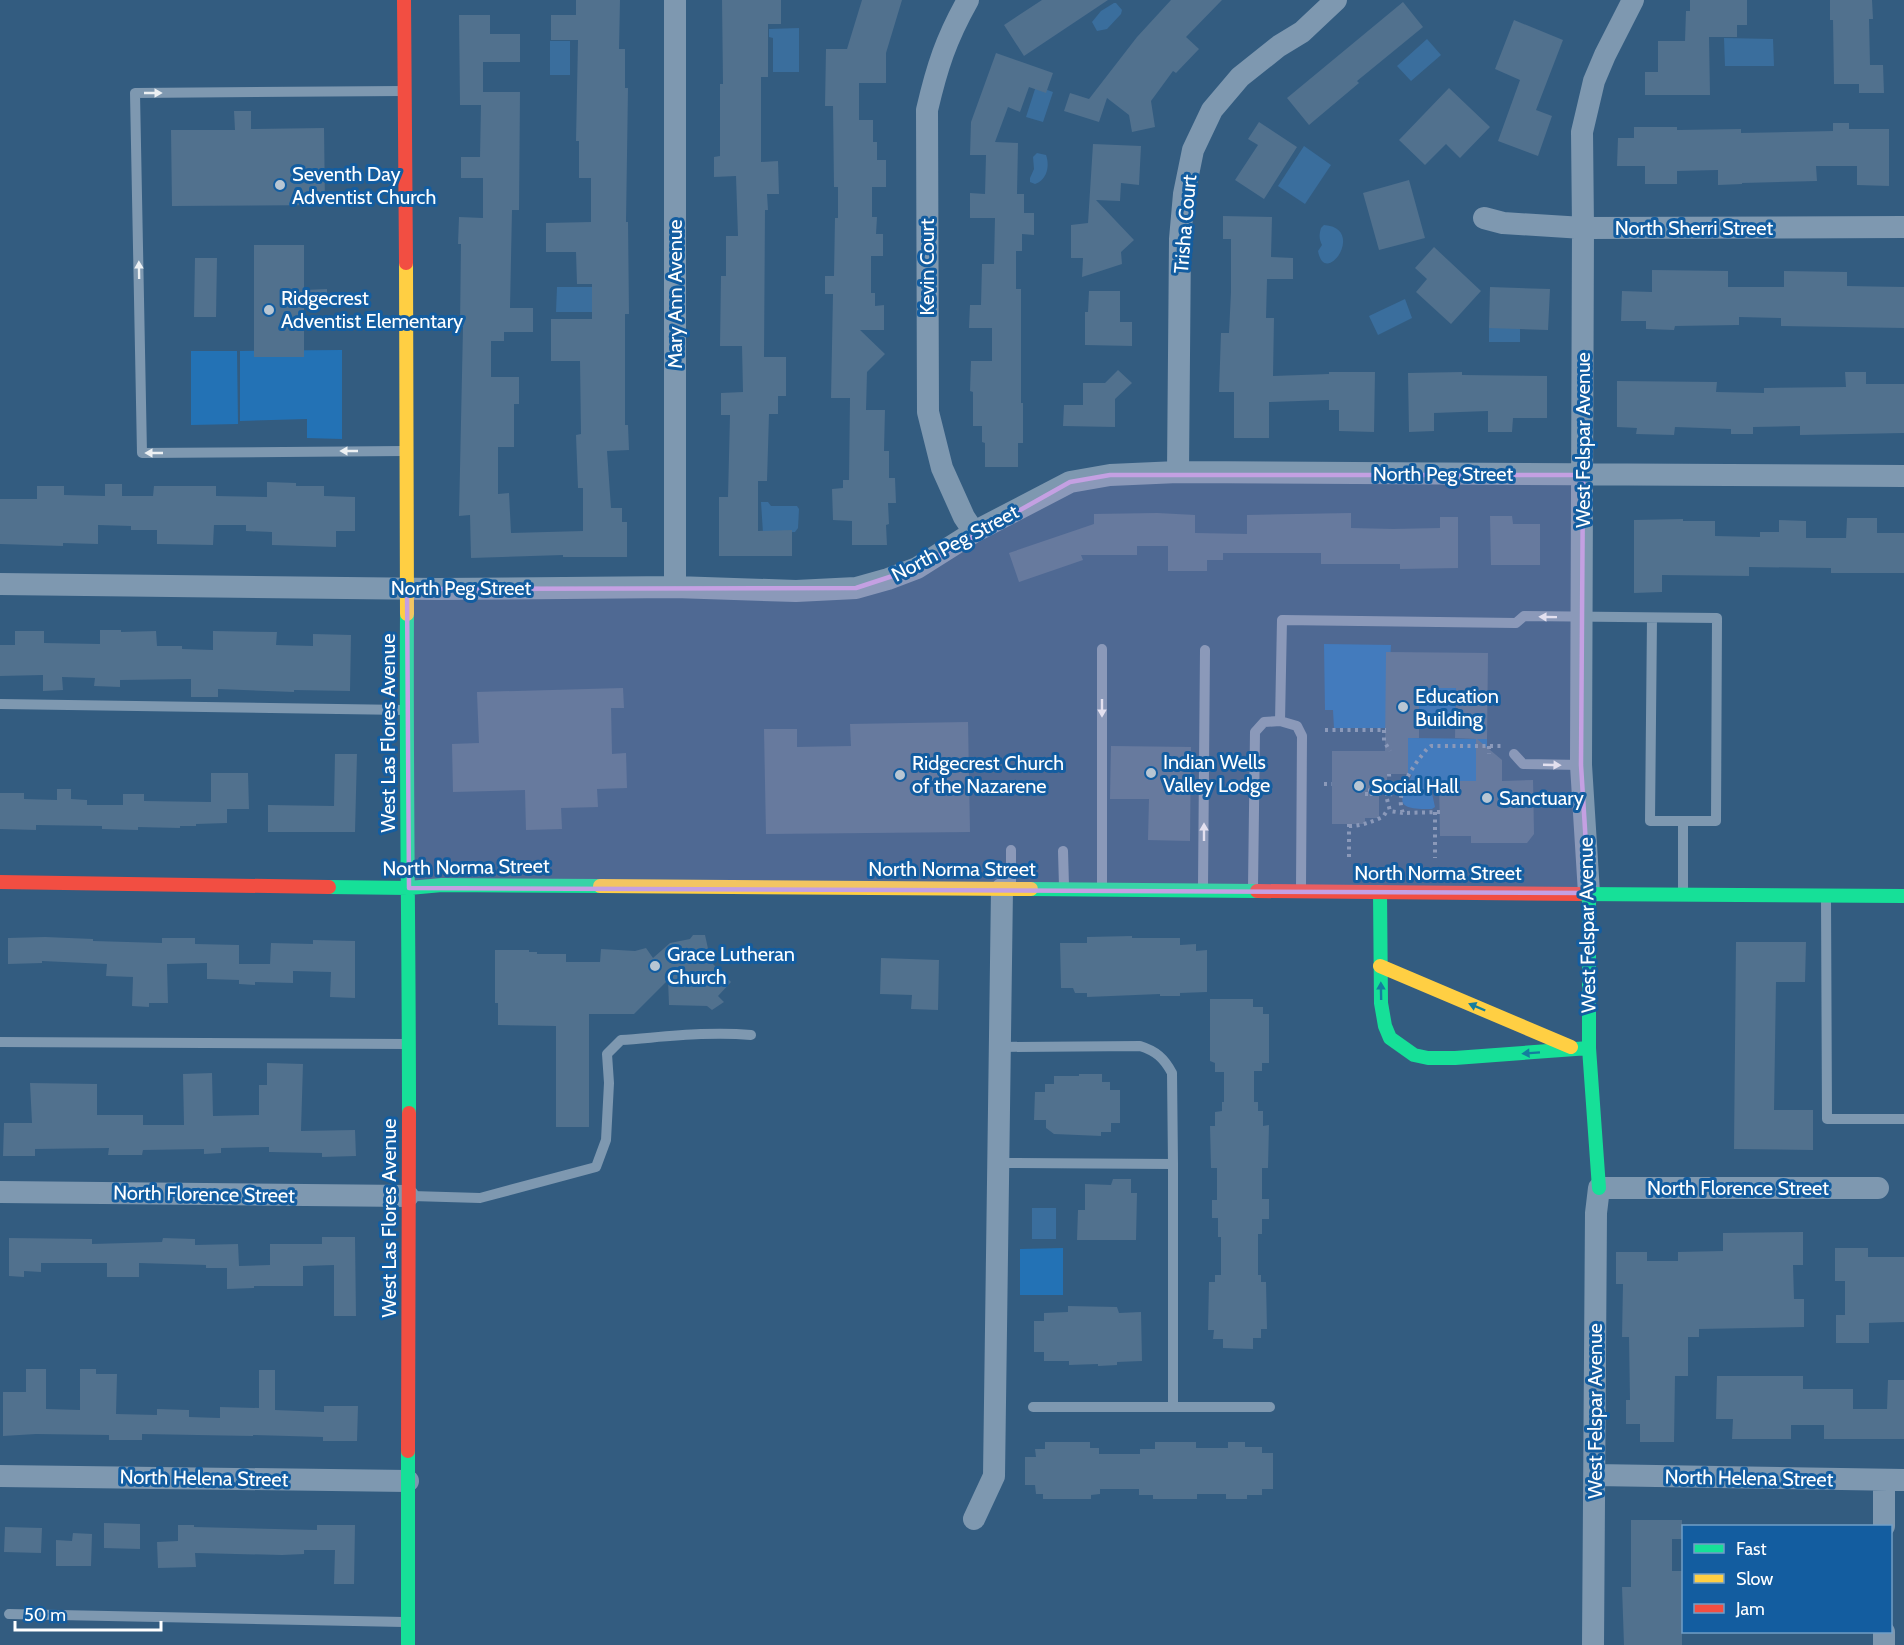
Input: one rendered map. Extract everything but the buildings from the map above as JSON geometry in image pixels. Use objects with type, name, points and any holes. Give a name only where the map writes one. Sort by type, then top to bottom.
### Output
[{"type":"main road","name":"West Las Flores Avenue","points":[[404,0],[408,451],[408,1645]]},
{"type":"main road","name":"North Norma Street","points":[[0,882],[409,888],[454,885],[1904,896]]},
{"type":"main road","points":[[1380,892],[1381,1003],[1385,1026],[1390,1038],[1414,1054],[1428,1058],[1583,1049]]},
{"type":"main road","name":"West Felspar Avenue","points":[[1588,893],[1583,1049],[1599,1188]]},
{"type":"main road","points":[[1380,966],[1583,1049]]},
{"type":"street","name":"Mary Ann Avenue","points":[[675,0],[675,587]]},
{"type":"street","name":"Kevin Court","points":[[968,0],[952,27],[936,68],[927,110],[928,412],[942,468],[964,517],[974,532]]},
{"type":"street","name":"Trisha Court","points":[[1178,472],[1180,239],[1184,194],[1193,150],[1212,110],[1240,77],[1279,46],[1302,32],[1336,0]]},
{"type":"street","name":"West Felspar Avenue","points":[[1588,893],[1581,765],[1582,132],[1594,81],[1633,0]]},
{"type":"street","name":"North Sherri Street","points":[[1484,218],[1503,223],[1583,228],[1904,227]]},
{"type":"street","name":"North Peg Street","points":[[0,584],[407,589],[675,587],[796,591],[856,588],[917,568],[974,532],[1070,482],[1110,475],[1178,472],[1904,476]]},
{"type":"street","points":[[974,1519],[994,1476],[1000,1047],[1006,889]]},
{"type":"street","name":"West Felspar Avenue","points":[[1593,1645],[1596,1213],[1599,1188]]},
{"type":"street","name":"North Florence Street","points":[[1599,1188],[1878,1188]]},
{"type":"street","name":"North Florence Street","points":[[0,1192],[408,1196]]},
{"type":"street","name":"North Helena Street","points":[[1595,1475],[1894,1480]]},
{"type":"street","name":"North Helena Street","points":[[0,1476],[408,1481]]},
{"type":"street","points":[[1884,1525],[1894,1480]]},
{"type":"lane","points":[[404,91],[135,93],[142,453],[408,451]]},
{"type":"lane","points":[[1280,721],[1281,620],[1516,622],[1524,616],[1717,618],[1716,821],[1650,821],[1652,618]]},
{"type":"lane","points":[[1102,649],[1102,890]]},
{"type":"lane","points":[[1203,890],[1205,650]]},
{"type":"lane","points":[[0,705],[407,710]]},
{"type":"lane","points":[[1253,891],[1255,732],[1264,722],[1280,721],[1297,726],[1302,736],[1301,891]]},
{"type":"lane","points":[[1514,754],[1523,764],[1581,765]]},
{"type":"lane","points":[[1683,821],[1683,894]]},
{"type":"lane","points":[[1006,889],[1011,850]]},
{"type":"lane","points":[[1063,851],[1064,889]]},
{"type":"lane","points":[[1826,895],[1827,1119],[1904,1119]]},
{"type":"lane","points":[[408,1196],[480,1198],[596,1167],[606,1140],[609,1083],[607,1054],[621,1040],[672,1036],[751,1035]]},
{"type":"lane","points":[[0,1042],[409,1044]]},
{"type":"lane","points":[[1000,1047],[1140,1046],[1154,1051],[1166,1061],[1172,1073],[1173,1407]]},
{"type":"lane","points":[[999,1163],[1173,1164]]},
{"type":"lane","points":[[1033,1407],[1270,1407]]},
{"type":"lane","points":[[9,1614],[408,1622]]},
{"type":"path","points":[[1325,730],[1385,730],[1384,741],[1390,751]]},
{"type":"path","points":[[1460,738],[1460,746]]},
{"type":"path","points":[[1403,813],[1400,799],[1427,748],[1431,746],[1489,746],[1489,754]]},
{"type":"path","points":[[1389,774],[1390,794]]},
{"type":"path","points":[[1324,784],[1332,784]]},
{"type":"path","points":[[1405,786],[1390,794],[1387,799],[1389,808],[1393,813],[1437,812],[1435,858]]},
{"type":"path","points":[[1370,788],[1367,794],[1390,794]]},
{"type":"path","points":[[1349,858],[1349,825],[1361,826],[1383,817],[1389,808]]},
{"type":"highlighted area","points":[[1110,475],[1583,475],[1581,765],[1589,893],[409,888],[407,589],[856,588],[917,568],[1070,482]]},
{"type":"shaded area","points":[[1114,3],[1122,10],[1121,14],[1107,29],[1097,31],[1092,22],[1101,11]]},
{"type":"shaded area","points":[[799,28],[799,72],[773,72],[773,38],[769,37],[769,29]]},
{"type":"shaded area","points":[[1724,38],[1773,39],[1774,66],[1725,66]]},
{"type":"shaded area","points":[[1427,39],[1441,55],[1411,81],[1397,66]]},
{"type":"shaded area","points":[[550,41],[570,41],[570,75],[550,75]]},
{"type":"shaded area","points":[[1036,86],[1053,92],[1043,122],[1026,117]]},
{"type":"shaded area","points":[[1304,146],[1331,165],[1305,204],[1278,186]]},
{"type":"shaded area","points":[[1037,153],[1046,155],[1048,164],[1045,176],[1035,184],[1030,182],[1030,178],[1034,169],[1033,157]]},
{"type":"shaded area","points":[[1324,225],[1336,229],[1342,236],[1343,245],[1340,253],[1328,263],[1322,261],[1318,251],[1322,245],[1320,235]]},
{"type":"shaded area","points":[[557,287],[593,287],[593,312],[556,312]]},
{"type":"shaded area","points":[[1405,299],[1412,318],[1378,335],[1369,316]]},
{"type":"shaded area","points":[[1489,325],[1520,325],[1520,342],[1489,342]]},
{"type":"shaded area","points":[[342,350],[342,439],[307,438],[307,419],[240,421],[240,351]]},
{"type":"shaded area","points":[[191,351],[237,351],[238,424],[191,425]]},
{"type":"shaded area","points":[[761,502],[768,502],[771,506],[797,506],[799,509],[798,528],[795,532],[763,533]]},
{"type":"shaded area","points":[[1324,644],[1391,645],[1386,728],[1334,728],[1333,710],[1325,710]]},
{"type":"shaded area","points":[[1419,688],[1456,688],[1455,727],[1419,726]]},
{"type":"shaded area","points":[[1408,738],[1487,739],[1487,754],[1476,781],[1432,781],[1431,789],[1435,807],[1432,809],[1412,808],[1403,803],[1402,799],[1412,775],[1408,774]]},
{"type":"shaded area","points":[[1032,1208],[1056,1208],[1056,1239],[1032,1239]]},
{"type":"shaded area","points":[[1063,1248],[1063,1295],[1020,1295],[1020,1249]]},
{"type":"traffic: fast","points":[[407,614],[409,1113]]},
{"type":"traffic: fast","points":[[329,887],[600,886]]},
{"type":"traffic: fast","points":[[1031,889],[1257,891]]},
{"type":"traffic: fast","points":[[1380,892],[1381,1003],[1385,1026],[1390,1038],[1414,1055],[1428,1058],[1589,1048]]},
{"type":"traffic: fast","points":[[1589,893],[1589,1048],[1599,1188]]},
{"type":"traffic: fast","points":[[1579,894],[1904,896]]},
{"type":"traffic: fast","points":[[408,1451],[408,1645]]},
{"type":"traffic: slow","points":[[406,263],[407,614]]},
{"type":"traffic: slow","points":[[600,886],[1031,889]]},
{"type":"traffic: slow","points":[[1380,966],[1571,1047]]},
{"type":"traffic: jam","points":[[404,0],[406,263]]},
{"type":"traffic: jam","points":[[0,882],[329,887]]},
{"type":"traffic: jam","points":[[1257,891],[1579,894]]},
{"type":"traffic: jam","points":[[408,1451],[409,1113]]},
{"type":"place","name":"Seventh Day Adventist Church","points":[[280,185]]},
{"type":"place","name":"Ridgecrest Adventist Elementary","points":[[269,310]]},
{"type":"place","name":"Education Building","points":[[1403,707]]},
{"type":"place","name":"Indian Wells Valley Lodge","points":[[1151,773]]},
{"type":"place","name":"Ridgecrest Church of the Nazarene","points":[[900,775]]},
{"type":"place","name":"Social Hall","points":[[1359,786]]},
{"type":"place","name":"Sanctuary","points":[[1487,798]]},
{"type":"place","name":"Grace Lutheran Church","points":[[655,966]]}]
